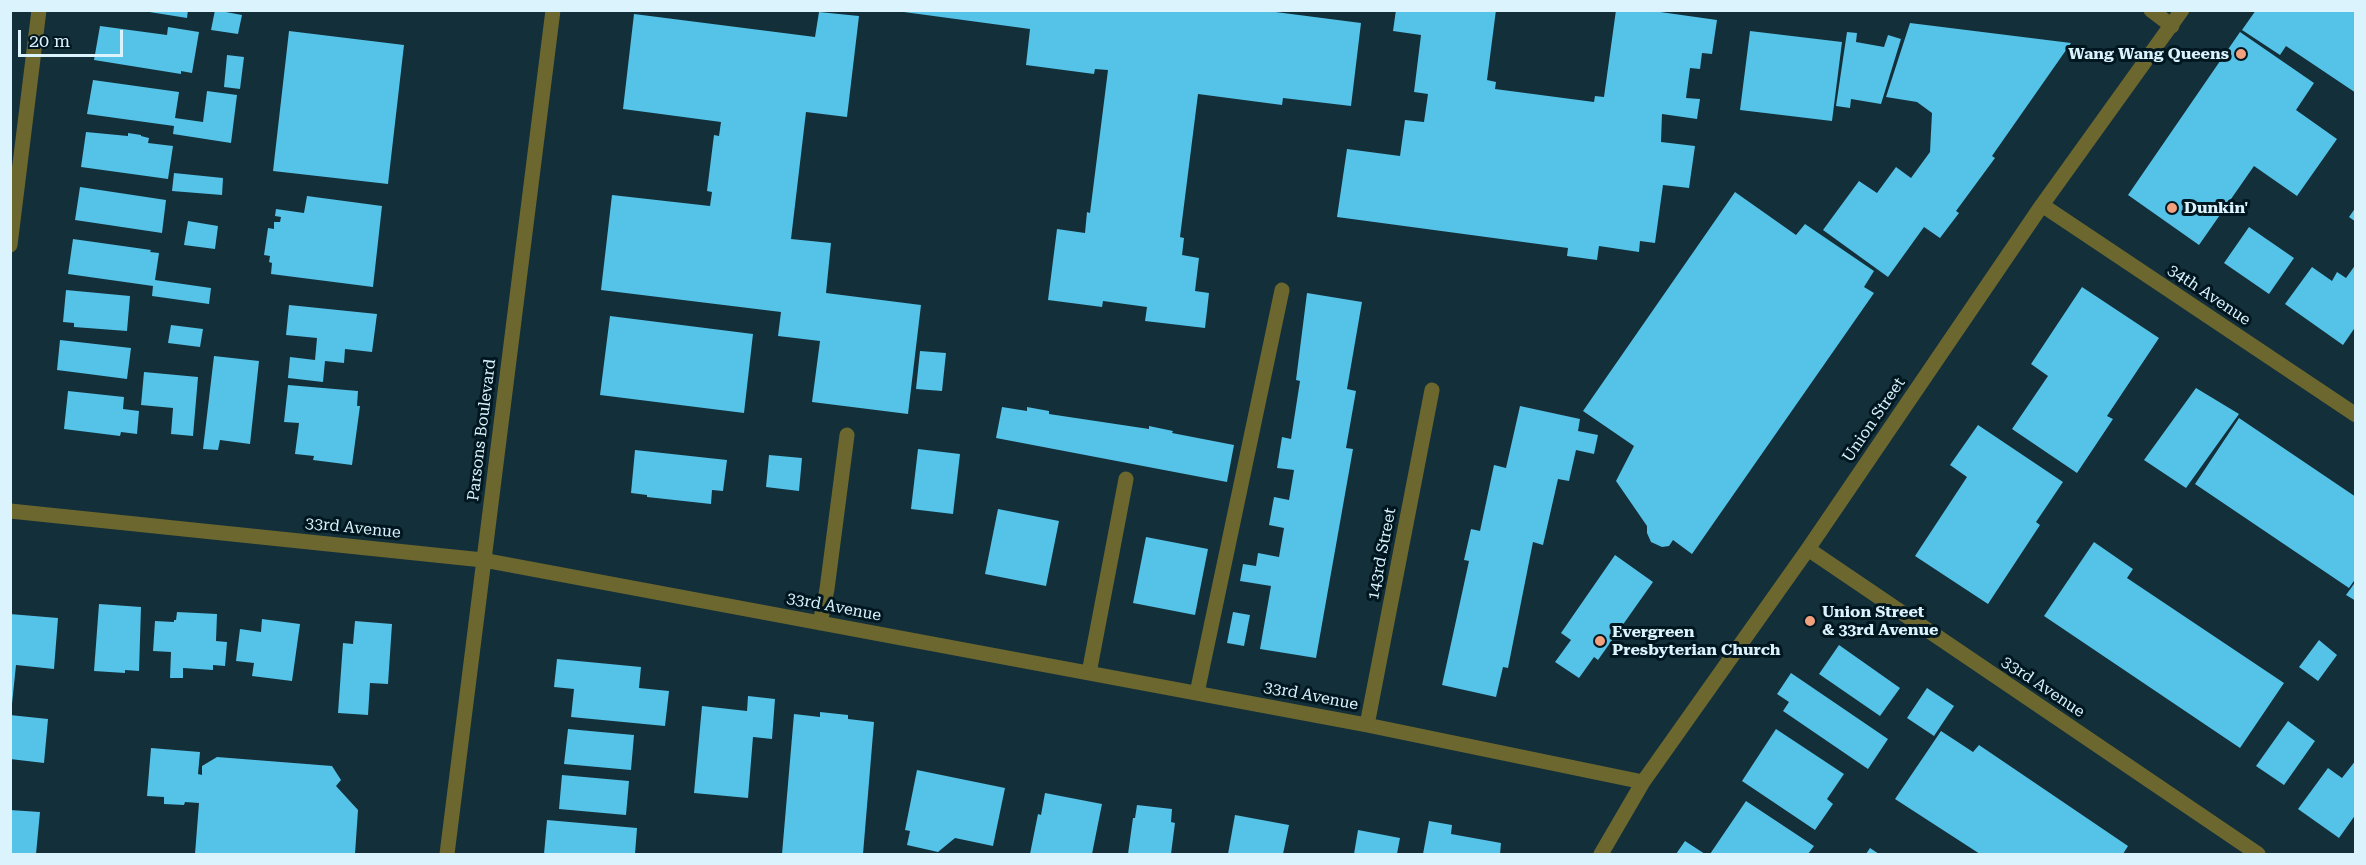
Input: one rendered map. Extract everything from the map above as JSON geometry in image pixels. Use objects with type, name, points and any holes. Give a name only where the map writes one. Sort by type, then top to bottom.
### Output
[{"type":"street","points":[[10,245],[39,10]]},
{"type":"street","name":"Parsons Boulevard","points":[[447,855],[553,10]]},
{"type":"street","points":[[2151,10],[2172,26]]},
{"type":"street","name":"Union Street","points":[[1601,855],[1643,782],[1808,549],[2042,206],[2182,10]]},
{"type":"street","name":"34th Avenue","points":[[2042,206],[2355,415]]},
{"type":"street","points":[[1197,693],[1282,290]]},
{"type":"street","name":"143rd Street","points":[[1367,725],[1432,390]]},
{"type":"street","points":[[820,623],[847,435]]},
{"type":"street","points":[[1089,673],[1126,479]]},
{"type":"street","name":"33rd Avenue","points":[[10,512],[483,560],[1367,725],[1643,782]]},
{"type":"street","name":"33rd Avenue","points":[[1808,549],[2258,855]]},
{"type":"building","points":[[137,10],[188,10],[187,18]]},
{"type":"building","points":[[215,10],[242,15],[238,34],[211,30]]},
{"type":"building","points":[[889,10],[1260,10],[1361,23],[1351,106],[1283,98],[1282,105],[1198,94],[1180,237],[1184,238],[1182,255],[1199,258],[1195,291],[1209,293],[1205,328],[1145,321],[1147,307],[1103,301],[1102,307],[1048,300],[1057,229],[1085,233],[1087,212],[1090,213],[1108,70],[1095,69],[1094,74],[1026,65],[1030,29]]},
{"type":"building","points":[[1396,10],[1496,10],[1487,80],[1496,82],[1495,89],[1594,102],[1595,96],[1604,97],[1616,10],[1646,10],[1717,20],[1712,54],[1702,53],[1700,69],[1690,68],[1686,98],[1700,99],[1697,119],[1662,114],[1661,142],[1695,146],[1689,188],[1663,185],[1655,243],[1640,241],[1639,252],[1599,246],[1597,260],[1567,256],[1568,248],[1337,217],[1347,149],[1400,156],[1405,120],[1424,122],[1428,94],[1414,92],[1421,35],[1393,31]]},
{"type":"building","points":[[2256,10],[2356,10],[2356,93],[2286,46],[2280,55],[2242,30]]},
{"type":"building","points":[[819,12],[859,16],[847,117],[806,112],[791,239],[831,243],[826,293],[921,305],[908,414],[812,402],[820,341],[778,336],[781,312],[601,290],[612,195],[710,206],[712,192],[707,191],[714,135],[719,136],[721,122],[623,109],[634,14],[815,37]]},
{"type":"building","points":[[1910,23],[2071,43],[1992,156],[1995,158],[1956,211],[1959,213],[1940,238],[1924,227],[1888,277],[1823,230],[1859,181],[1877,193],[1896,167],[1911,178],[1930,152],[1932,113],[1917,102],[1886,97]]},
{"type":"building","points":[[100,26],[167,35],[168,27],[199,32],[192,73],[181,71],[181,74],[94,60]]},
{"type":"building","points":[[289,31],[404,45],[388,184],[273,171]]},
{"type":"building","points":[[1750,31],[1842,42],[1832,121],[1740,110]]},
{"type":"building","points":[[1847,32],[1857,33],[1856,42],[1884,47],[1888,35],[1901,39],[1881,104],[1851,99],[1850,108],[1836,106]]},
{"type":"building","points":[[2240,32],[2314,83],[2296,110],[2337,139],[2297,196],[2254,166],[2199,245],[2128,195]]},
{"type":"building","points":[[227,55],[244,57],[240,89],[224,87]]},
{"type":"building","points":[[93,80],[179,92],[175,118],[203,122],[207,91],[237,95],[231,143],[173,134],[174,126],[87,114]]},
{"type":"building","points":[[86,132],[141,135],[149,138],[148,143],[173,146],[168,179],[81,167]]},
{"type":"building","points":[[174,173],[223,178],[222,195],[172,191]]},
{"type":"building","points":[[80,187],[166,200],[162,233],[75,220]]},
{"type":"building","points":[[1735,192],[1796,235],[1805,224],[1874,271],[1864,287],[1874,293],[1692,554],[1673,540],[1669,546],[1662,547],[1651,542],[1647,526],[1616,481],[1634,446],[1583,411]]},
{"type":"building","points":[[307,196],[382,206],[373,287],[271,274],[270,256],[264,255],[268,228],[274,229],[274,222],[280,222],[281,217],[275,216],[276,209],[304,213]]},
{"type":"building","points":[[2356,207],[2356,222],[2349,217]]},
{"type":"building","points":[[188,221],[218,226],[215,249],[184,245]]},
{"type":"building","points":[[2249,227],[2294,258],[2269,294],[2224,263]]},
{"type":"building","points":[[73,239],[159,253],[155,280],[211,288],[209,304],[152,296],[153,286],[68,274]]},
{"type":"building","points":[[2356,264],[2356,326],[2343,345],[2285,304],[2312,267],[2332,281],[2337,272],[2346,278]]},
{"type":"building","points":[[2082,287],[2159,338],[2107,416],[2113,419],[2077,473],[2012,429],[2048,376],[2031,364]]},
{"type":"building","points":[[66,290],[130,296],[127,331],[74,327],[74,323],[63,322]]},
{"type":"building","points":[[1307,293],[1362,302],[1347,389],[1356,391],[1346,448],[1353,449],[1316,658],[1260,649],[1271,586],[1240,581],[1243,564],[1256,566],[1258,553],[1279,557],[1284,528],[1269,525],[1274,497],[1289,500],[1294,470],[1277,468],[1282,437],[1291,439],[1300,381],[1296,380]]},
{"type":"building","points":[[289,305],[377,314],[372,352],[345,349],[344,363],[325,361],[323,382],[288,378],[290,357],[315,360],[317,338],[286,335]]},
{"type":"building","points":[[610,316],[753,334],[744,413],[600,395]]},
{"type":"building","points":[[171,325],[203,329],[200,347],[168,343]]},
{"type":"building","points":[[60,340],[131,348],[127,379],[57,370]]},
{"type":"building","points":[[920,351],[946,353],[942,391],[916,389]]},
{"type":"building","points":[[214,356],[259,361],[250,444],[220,440],[218,450],[203,449]]},
{"type":"building","points":[[144,372],[198,377],[193,436],[171,434],[173,408],[141,405]]},
{"type":"building","points":[[288,385],[358,391],[357,406],[360,406],[352,465],[313,460],[314,456],[295,454],[299,423],[284,422]]},
{"type":"building","points":[[2196,388],[2239,414],[2186,488],[2144,460]]},
{"type":"building","points":[[68,391],[124,397],[123,409],[139,411],[137,434],[121,432],[120,436],[64,429]]},
{"type":"building","points":[[1520,406],[1580,419],[1578,431],[1598,435],[1594,454],[1576,450],[1569,481],[1558,479],[1543,545],[1533,542],[1508,668],[1503,667],[1496,697],[1442,685],[1469,561],[1464,560],[1471,529],[1480,531],[1494,465],[1506,468]]},
{"type":"building","points":[[1002,407],[1027,411],[1027,407],[1049,411],[1049,414],[1149,429],[1149,426],[1173,431],[1172,433],[1234,445],[1227,482],[996,438]]},
{"type":"building","points":[[2239,418],[2356,497],[2356,578],[2349,588],[2195,484]]},
{"type":"building","points":[[1978,425],[2063,482],[2036,522],[2040,525],[1988,604],[1915,556],[1967,477],[1950,465]]},
{"type":"building","points":[[918,449],[960,454],[953,514],[911,509]]},
{"type":"building","points":[[635,450],[727,460],[723,491],[712,490],[711,504],[631,493]]},
{"type":"building","points":[[769,455],[802,458],[799,491],[766,487]]},
{"type":"building","points":[[998,509],[1059,521],[1046,586],[985,574]]},
{"type":"building","points":[[1146,537],[1208,549],[1195,615],[1133,603]]},
{"type":"building","points":[[2094,542],[2133,569],[2127,578],[2284,683],[2240,748],[2044,616]]},
{"type":"building","points":[[1615,555],[1653,582],[1598,660],[1594,657],[1579,678],[1555,662],[1571,640],[1561,633]]},
{"type":"building","points":[[2356,581],[2356,601],[2346,595]]},
{"type":"building","points":[[99,604],[141,607],[139,671],[125,670],[125,673],[94,671]]},
{"type":"building","points":[[177,612],[217,614],[216,641],[227,642],[225,666],[213,665],[213,670],[183,668],[183,678],[170,678],[171,652],[153,651],[155,621],[174,622]]},
{"type":"building","points":[[1233,612],[1250,615],[1244,646],[1227,643]]},
{"type":"building","points":[[10,614],[58,618],[54,669],[16,665],[12,704]]},
{"type":"building","points":[[262,619],[300,624],[292,681],[252,676],[254,663],[236,661],[240,629],[261,632]]},
{"type":"building","points":[[355,621],[392,624],[388,684],[370,683],[368,715],[338,713],[343,643],[353,644]]},
{"type":"building","points":[[2319,640],[2337,655],[2318,681],[2299,667]]},
{"type":"building","points":[[1839,645],[1900,688],[1880,716],[1819,674]]},
{"type":"building","points":[[557,659],[641,667],[639,688],[669,691],[665,726],[571,717],[574,689],[554,687]]},
{"type":"building","points":[[1791,673],[1888,739],[1868,769],[1783,711],[1789,702],[1777,694]]},
{"type":"building","points":[[1927,688],[1954,706],[1934,736],[1907,718]]},
{"type":"building","points":[[748,696],[775,699],[772,739],[753,737],[748,798],[694,793],[702,706],[747,711]]},
{"type":"building","points":[[820,712],[848,715],[848,719],[874,722],[863,854],[782,854],[794,714],[820,717]]},
{"type":"building","points":[[10,715],[48,719],[44,763],[10,759]]},
{"type":"building","points":[[2288,721],[2315,741],[2284,785],[2256,766]]},
{"type":"building","points":[[568,729],[634,735],[631,770],[564,764]]},
{"type":"building","points":[[1776,729],[1844,774],[1827,799],[1833,804],[1815,830],[1742,781]]},
{"type":"building","points":[[1941,731],[1973,752],[1979,745],[2128,846],[2123,854],[1980,854],[1895,799]]},
{"type":"building","points":[[151,748],[200,752],[198,774],[202,775],[202,766],[217,757],[332,766],[341,780],[336,786],[358,810],[355,854],[195,854],[199,803],[164,804],[164,797],[147,796]]},
{"type":"building","points":[[2356,760],[2356,814],[2339,838],[2298,809],[2328,768],[2342,778]]},
{"type":"building","points":[[917,770],[1005,788],[993,846],[955,838],[938,852],[907,845],[910,831],[905,830]]},
{"type":"building","points":[[562,775],[629,781],[626,815],[559,809]]},
{"type":"building","points":[[1045,793],[1102,804],[1092,854],[1030,854]]},
{"type":"building","points":[[1746,801],[1814,846],[1808,854],[1710,854]]},
{"type":"building","points":[[1137,805],[1172,809],[1171,822],[1175,823],[1171,854],[1128,854]]},
{"type":"building","points":[[10,810],[40,812],[36,854],[10,854]]},
{"type":"building","points":[[1235,815],[1289,825],[1283,854],[1228,854]]},
{"type":"building","points":[[547,820],[637,828],[635,854],[544,854]]},
{"type":"building","points":[[1429,821],[1452,825],[1451,834],[1501,843],[1500,854],[1423,854]]},
{"type":"building","points":[[1358,830],[1400,838],[1397,854],[1354,854]]},
{"type":"building","points":[[1685,841],[1705,854],[1676,854]]},
{"type":"building","points":[[1870,848],[1879,854],[1866,854]]},
{"type":"place","name":"Wang Wang Queens","points":[[2241,54]]},
{"type":"place","name":"Dunkin'","points":[[2172,208]]},
{"type":"place","name":"Union Street & 33rd Avenue","points":[[1810,621]]},
{"type":"place","name":"Evergreen Presbyterian Church","points":[[1600,641]]}]
